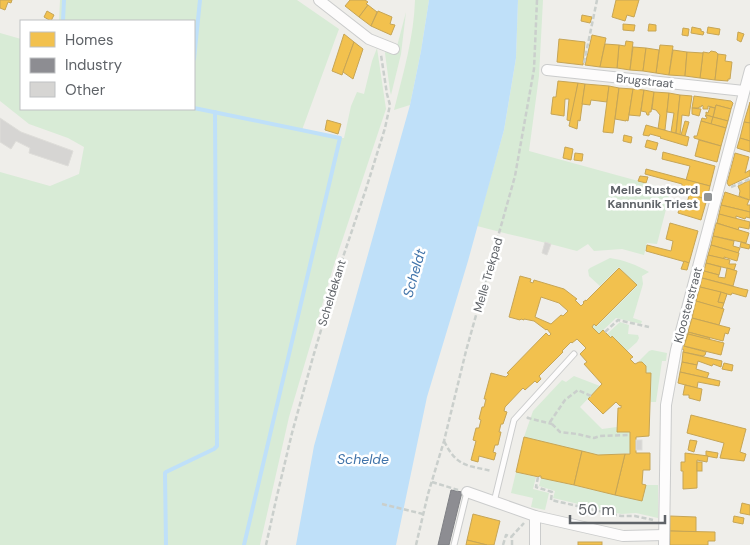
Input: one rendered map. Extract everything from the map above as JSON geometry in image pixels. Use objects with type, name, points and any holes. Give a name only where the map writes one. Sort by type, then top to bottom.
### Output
[{"type":"street","points":[[318,0],[369,39],[394,49]]},
{"type":"street","name":"Brugstraat","points":[[547,70],[744,92]]},
{"type":"street","name":"Kloosterstraat","points":[[664,540],[666,405],[677,346],[750,70]]},
{"type":"street","points":[[467,492],[535,516],[623,536],[664,540]]},
{"type":"street","points":[[535,516],[535,545]]},
{"type":"lane","points":[[494,502],[514,420],[574,354]]},
{"type":"lane","points":[[454,545],[467,492]]},
{"type":"path","name":"Melle Trekpad","points":[[416,545],[466,351],[515,176],[534,69],[537,0]]},
{"type":"path","points":[[582,74],[597,0]]},
{"type":"path","name":"Scheldekant","points":[[266,545],[299,408],[340,266],[378,150],[390,105],[378,43]]},
{"type":"path","points":[[718,188],[730,188],[750,178]]},
{"type":"path","points":[[605,332],[618,320],[649,327]]},
{"type":"path","points":[[591,396],[578,390],[565,400],[550,422],[560,432],[594,438],[630,435]]},
{"type":"path","points":[[522,411],[528,418],[553,425]]},
{"type":"path","points":[[444,441],[449,452],[461,464],[501,474]]},
{"type":"path","points":[[538,477],[536,487],[552,492],[550,500],[621,516],[635,516],[664,522]]},
{"type":"path","points":[[432,482],[467,492]]},
{"type":"path","points":[[382,504],[423,514]]},
{"type":"path","points":[[512,537],[506,536],[504,543],[512,544],[512,537],[526,521],[524,512]]},
{"type":"green space","points":[[60,0],[297,0],[339,29],[302,130],[340,138],[344,138],[351,106],[357,92],[364,94],[377,48],[386,109],[333,268],[289,417],[260,545],[0,545],[0,172],[50,186],[79,174],[84,147],[68,138],[29,124],[0,101],[0,33],[20,39],[20,110],[195,110],[195,20],[59,20]]},
{"type":"green space","points":[[415,0],[429,0],[421,51],[410,105],[394,110],[410,42]]},
{"type":"green space","points":[[518,0],[543,0],[539,76],[529,151],[671,190],[657,244],[647,243],[644,255],[622,249],[594,251],[588,244],[577,251],[477,226],[504,130],[516,58]]},
{"type":"green space","points":[[406,12],[401,54],[391,95],[385,53],[386,51],[396,50]]},
{"type":"green space","points":[[610,258],[630,263],[649,272],[642,276],[643,284],[633,318],[642,321],[641,324],[616,318],[599,334],[592,327],[594,324],[597,326],[637,286],[619,267],[600,286],[589,276],[588,270],[590,268]]},
{"type":"green space","points":[[620,322],[629,325],[628,334],[638,335],[639,338],[627,351],[612,336],[607,334]]},
{"type":"green space","points":[[652,350],[667,353],[666,361],[662,361],[656,402],[651,402],[651,373],[646,373],[645,365],[639,361]]},
{"type":"green space","points":[[574,376],[600,386],[580,407],[602,429],[617,427],[618,432],[630,432],[636,453],[598,455],[524,437],[533,411],[562,380],[566,382]]},
{"type":"green space","points":[[516,472],[536,477],[533,489],[549,493],[545,510],[531,507],[533,498],[511,493]]},
{"type":"green space","points":[[541,478],[642,501],[646,485],[658,485],[658,518],[636,513],[621,514],[553,498],[555,491],[539,486]]},
{"type":"water","name":"Schelde","points":[[429,0],[518,0],[516,58],[504,130],[468,261],[427,397],[396,545],[296,545],[314,446],[410,105]]},
{"type":"building: Homes","points":[[0,0],[12,0],[11,3],[8,2],[5,10],[0,8]]},
{"type":"building: Homes","points":[[350,0],[365,0],[368,2],[366,4],[368,5],[359,17],[345,6]]},
{"type":"building: Homes","points":[[616,0],[639,0],[634,17],[627,15],[625,21],[612,17]]},
{"type":"building: Homes","points":[[368,5],[377,12],[371,26],[359,17]]},
{"type":"building: Homes","points":[[47,11],[54,15],[52,20],[44,17]]},
{"type":"building: Homes","points":[[378,11],[392,17],[390,24],[395,25],[391,35],[371,26]]},
{"type":"building: Homes","points":[[582,15],[592,17],[590,23],[581,21]]},
{"type":"building: Homes","points":[[623,24],[635,25],[634,31],[623,30]]},
{"type":"building: Homes","points":[[649,24],[656,25],[656,31],[648,31]]},
{"type":"building: Homes","points":[[692,27],[701,29],[704,32],[703,35],[691,33]]},
{"type":"building: Homes","points":[[708,27],[720,29],[719,35],[707,33]]},
{"type":"building: Homes","points":[[683,28],[689,29],[688,36],[682,35]]},
{"type":"building: Homes","points":[[738,32],[744,34],[741,42],[737,40]]},
{"type":"building: Homes","points":[[344,34],[354,42],[342,75],[332,71]]},
{"type":"building: Homes","points":[[592,35],[606,38],[600,67],[585,65]]},
{"type":"building: Homes","points":[[559,39],[585,42],[583,65],[557,62]]},
{"type":"building: Homes","points":[[626,41],[633,42],[630,70],[617,68],[619,45],[625,46]]},
{"type":"building: Homes","points":[[354,42],[363,49],[353,79],[343,72]]},
{"type":"building: Homes","points":[[605,44],[619,45],[617,68],[600,67]]},
{"type":"building: Homes","points":[[660,45],[673,46],[669,75],[656,73]]},
{"type":"building: Homes","points":[[633,47],[646,48],[643,71],[630,70]]},
{"type":"building: Homes","points":[[646,48],[659,50],[656,73],[643,71]]},
{"type":"building: Homes","points":[[673,50],[687,52],[685,76],[669,75]]},
{"type":"building: Homes","points":[[711,51],[718,54],[715,80],[700,78],[703,52],[709,53]]},
{"type":"building: Homes","points":[[687,52],[703,53],[700,78],[685,76]]},
{"type":"building: Homes","points":[[718,54],[726,55],[725,61],[732,62],[730,79],[728,81],[715,80]]},
{"type":"building: Homes","points":[[558,81],[578,83],[571,121],[567,120],[569,99],[565,99],[564,116],[551,114],[553,97],[556,97]]},
{"type":"building: Homes","points":[[578,83],[585,84],[580,121],[578,120],[577,129],[569,126]]},
{"type":"building: Homes","points":[[585,84],[609,86],[607,102],[591,100],[590,105],[582,104]]},
{"type":"building: Homes","points":[[609,86],[619,88],[613,133],[603,132]]},
{"type":"building: Homes","points":[[619,88],[633,89],[628,121],[615,119]]},
{"type":"building: Homes","points":[[633,89],[644,90],[640,116],[629,115]]},
{"type":"building: Homes","points":[[644,90],[654,92],[649,115],[641,111]]},
{"type":"building: Homes","points":[[654,92],[669,93],[665,130],[658,129],[660,115],[656,110],[652,109]]},
{"type":"building: Homes","points":[[669,93],[680,95],[676,133],[671,132],[674,113],[667,112]]},
{"type":"building: Homes","points":[[680,95],[692,96],[689,116],[682,115],[680,135],[676,133]]},
{"type":"building: Homes","points":[[694,96],[731,101],[733,103],[731,109],[716,105],[715,108],[708,106],[708,109],[703,109],[702,105],[699,108],[692,108]]},
{"type":"building: Homes","points":[[750,102],[750,123],[744,122]]},
{"type":"building: Homes","points":[[716,105],[731,109],[728,121],[713,117]]},
{"type":"building: Homes","points":[[710,107],[715,108],[713,117],[706,115]]},
{"type":"building: Homes","points":[[692,108],[701,109],[699,116],[692,114]]},
{"type":"building: Homes","points":[[706,115],[713,117],[711,124],[701,121],[702,118],[706,119]]},
{"type":"building: Homes","points":[[713,117],[728,121],[726,128],[711,124]]},
{"type":"building: Homes","points":[[327,120],[341,124],[338,134],[325,130]]},
{"type":"building: Homes","points":[[685,121],[689,122],[685,136],[681,135]]},
{"type":"building: Homes","points":[[701,121],[726,128],[721,146],[694,138],[694,136],[697,136]]},
{"type":"building: Homes","points":[[744,122],[750,123],[750,141],[740,138]]},
{"type":"building: Homes","points":[[646,125],[689,137],[687,146],[650,134],[649,136],[643,135]]},
{"type":"building: Homes","points":[[624,135],[632,137],[631,143],[623,141]]},
{"type":"building: Homes","points":[[740,138],[750,141],[750,152],[737,148]]},
{"type":"building: Homes","points":[[647,140],[658,143],[656,150],[645,147]]},
{"type":"building: Homes","points":[[699,140],[721,146],[717,162],[695,156]]},
{"type":"building: Homes","points":[[565,147],[573,149],[571,160],[563,158]]},
{"type":"building: Homes","points":[[663,152],[715,166],[710,186],[686,180],[690,166],[662,159]]},
{"type":"building: Homes","points":[[575,153],[583,154],[582,161],[574,160]]},
{"type":"building: Homes","points":[[735,153],[749,157],[745,173],[750,170],[750,176],[729,186],[727,183]]},
{"type":"building: Homes","points":[[646,169],[710,186],[707,199],[682,193],[682,184],[645,174]]},
{"type":"building: Homes","points":[[640,176],[648,177],[646,183],[638,181]]},
{"type":"building: Homes","points":[[750,180],[750,200],[739,196],[738,186]]},
{"type":"building: Homes","points":[[725,192],[749,200],[747,205],[750,205],[750,212],[721,205]]},
{"type":"building: Homes","points":[[689,195],[707,199],[701,220],[678,213],[681,202],[687,204]]},
{"type":"building: Homes","points":[[721,205],[750,212],[750,218],[746,217],[745,219],[736,216],[736,219],[719,214]]},
{"type":"building: Homes","points":[[719,214],[750,222],[749,229],[739,227],[738,230],[717,223]]},
{"type":"building: Homes","points":[[670,223],[698,231],[689,263],[646,251],[647,245],[671,251],[673,241],[666,239]]},
{"type":"building: Homes","points":[[716,223],[749,233],[746,243],[713,236]]},
{"type":"building: Homes","points":[[713,236],[734,241],[733,246],[740,248],[738,253],[711,245]]},
{"type":"building: Homes","points":[[741,242],[750,245],[749,249],[740,247]]},
{"type":"building: Homes","points":[[711,245],[739,253],[737,261],[708,255]]},
{"type":"building: Homes","points":[[708,255],[730,260],[729,264],[736,264],[734,270],[706,263]]},
{"type":"building: Homes","points":[[684,261],[689,263],[687,270],[681,269]]},
{"type":"building: Homes","points":[[706,263],[721,267],[719,275],[704,271]]},
{"type":"building: Homes","points":[[619,268],[637,285],[596,326],[594,324],[592,327],[599,334],[603,330],[611,338],[612,336],[633,357],[630,359],[635,364],[642,362],[646,366],[646,373],[651,373],[649,436],[636,437],[636,453],[650,453],[650,470],[643,470],[642,484],[646,485],[642,501],[615,495],[625,454],[630,454],[630,432],[617,432],[618,408],[621,408],[621,405],[616,402],[603,414],[588,399],[602,384],[584,364],[587,362],[580,354],[586,348],[577,339],[571,342],[539,376],[541,379],[537,383],[535,381],[525,390],[523,388],[505,407],[504,411],[507,412],[503,424],[501,424],[498,445],[495,445],[493,452],[496,453],[494,460],[479,456],[478,462],[471,460],[476,441],[473,440],[476,428],[479,428],[481,420],[479,419],[482,407],[484,407],[486,399],[484,399],[491,373],[506,377],[509,374],[507,373],[546,333],[549,336],[551,334],[547,329],[534,321],[509,317],[520,276],[531,279],[530,282],[533,283],[534,280],[564,289],[577,299],[575,300],[581,306]],"holes":[[[541,297],[559,303],[568,311],[551,324],[535,317]]]},
{"type":"building: Homes","points":[[727,268],[737,271],[733,286],[702,278],[704,271],[725,278]]},
{"type":"building: Homes","points":[[702,278],[748,290],[746,297],[700,287]]},
{"type":"building: Homes","points":[[700,287],[721,292],[718,302],[724,303],[722,309],[696,301]]},
{"type":"building: Homes","points":[[721,292],[727,294],[724,303],[718,302]]},
{"type":"building: Homes","points":[[696,301],[724,309],[719,325],[692,318]]},
{"type":"building: Homes","points":[[692,318],[730,328],[728,334],[725,333],[723,341],[688,332]]},
{"type":"building: Homes","points":[[688,332],[710,338],[709,340],[688,334]]},
{"type":"building: Homes","points":[[686,334],[688,334],[684,346],[706,352],[705,355],[683,352],[684,350],[682,349]]},
{"type":"building: Homes","points":[[688,334],[724,343],[721,355],[684,346]]},
{"type":"building: Homes","points":[[683,352],[722,361],[721,367],[698,361],[697,365],[682,362]]},
{"type":"building: Homes","points":[[682,362],[697,365],[696,369],[709,373],[707,378],[680,372]]},
{"type":"building: Homes","points":[[724,363],[733,365],[732,371],[722,369]]},
{"type":"building: Homes","points":[[680,372],[720,381],[719,386],[698,382],[697,388],[678,383]]},
{"type":"building: Homes","points":[[685,385],[702,389],[700,401],[689,398],[689,395],[683,395]]},
{"type":"building: Homes","points":[[691,415],[746,429],[740,452],[746,454],[744,461],[720,458],[724,443],[687,433]]},
{"type":"building: Homes","points":[[524,437],[582,451],[574,485],[541,478],[541,476],[516,472]]},
{"type":"building: Homes","points":[[690,440],[697,441],[694,452],[688,450]]},
{"type":"building: Homes","points":[[582,451],[598,455],[625,454],[615,495],[574,485]]},
{"type":"building: Homes","points":[[706,451],[718,453],[717,458],[706,456]]},
{"type":"building: Homes","points":[[685,453],[708,456],[707,462],[697,460],[697,488],[683,489],[681,462],[685,462]]},
{"type":"building: Homes","points":[[697,462],[702,462],[702,471],[697,471]]},
{"type":"building: Homes","points":[[742,503],[750,505],[750,515],[740,513]]},
{"type":"building: Homes","points":[[473,514],[500,521],[494,545],[467,540]]},
{"type":"building: Homes","points":[[670,516],[696,517],[696,532],[670,531]]},
{"type":"building: Homes","points":[[734,516],[744,518],[743,524],[733,522]]},
{"type":"building: Homes","points":[[670,531],[715,532],[715,541],[708,541],[708,545],[670,545]]},
{"type":"building: Homes","points":[[467,540],[487,545],[466,545]]},
{"type":"building: Homes","points":[[578,542],[602,542],[602,545],[578,545]]},
{"type":"building: Industry","points":[[451,490],[462,492],[449,545],[438,545]]},
{"type":"building: Other","points":[[0,118],[21,132],[73,151],[68,166],[29,153],[30,148],[16,141],[11,149],[0,142]]},
{"type":"building: Other","points":[[545,242],[551,244],[547,255],[542,253]]},
{"type":"building: Other","points":[[636,440],[642,440],[642,450],[636,450]]},
{"type":"waterway","points":[[63,20],[64,0]]},
{"type":"waterway","points":[[195,49],[200,0]]},
{"type":"waterway","points":[[195,108],[340,138],[244,545]]},
{"type":"waterway","points":[[166,545],[165,473],[217,446],[215,112]]},
{"type":"place","name":"Melle Rustoord Kannunik Triest","points":[[708,197]]},
{"type":"water label","name":"Scheldt","points":[[414,273]]}]
